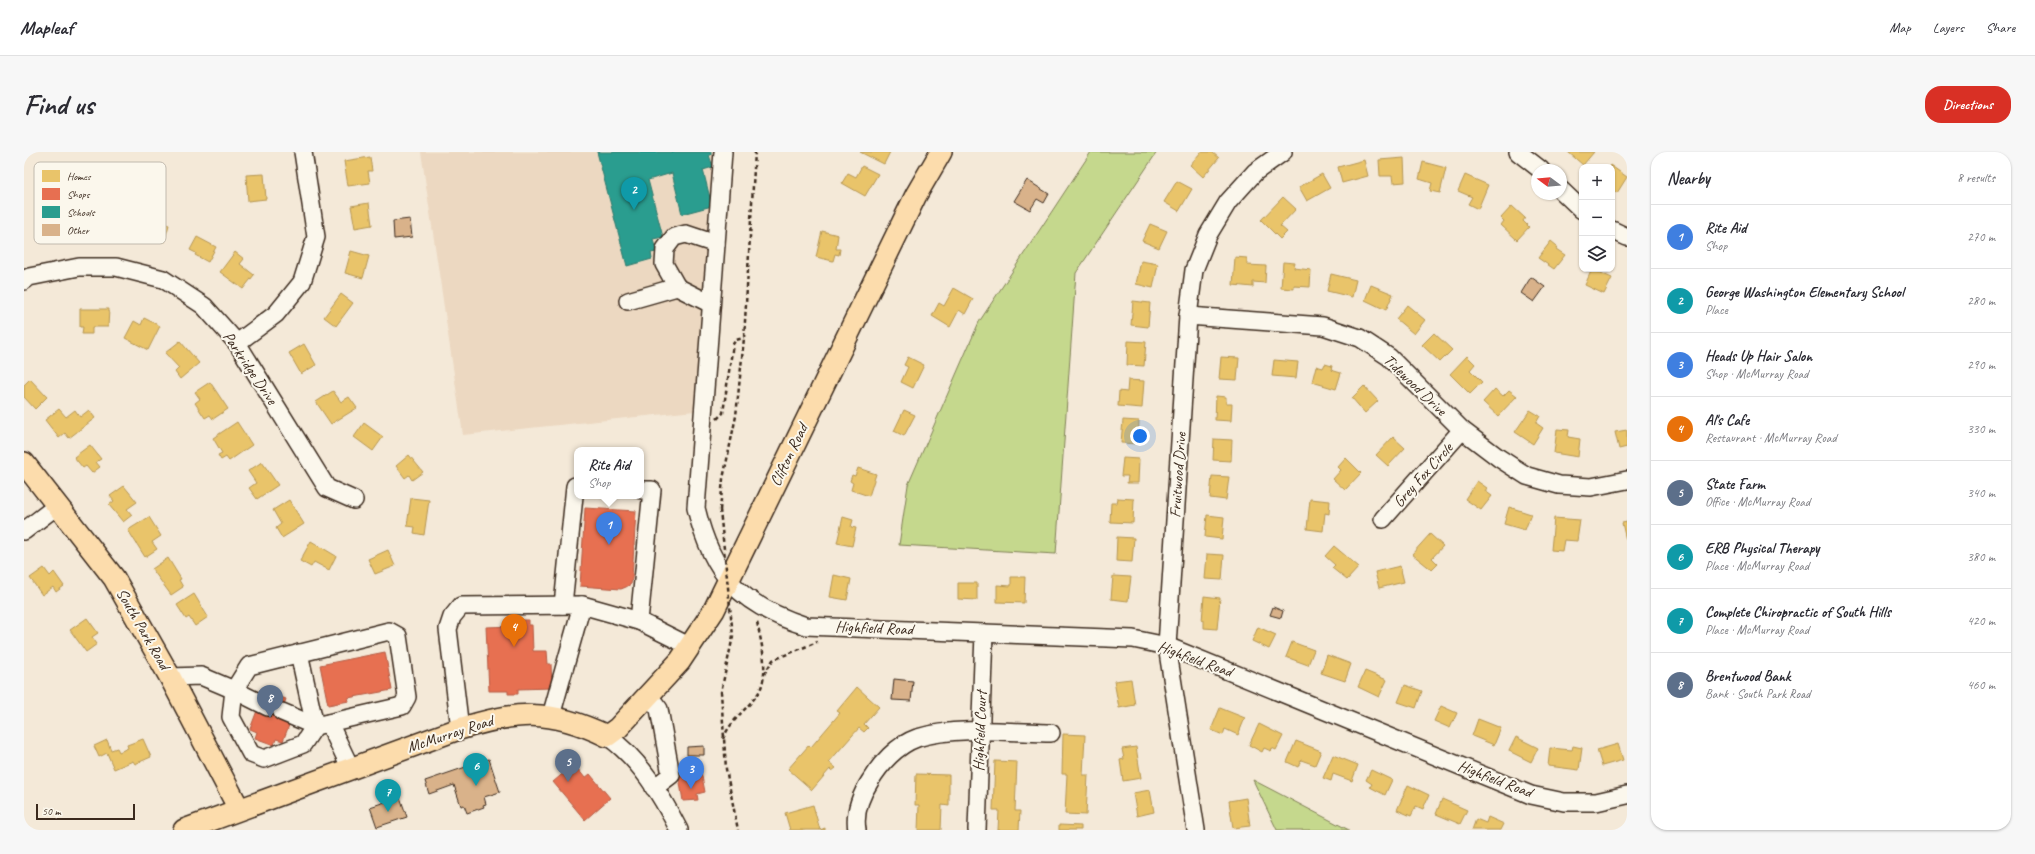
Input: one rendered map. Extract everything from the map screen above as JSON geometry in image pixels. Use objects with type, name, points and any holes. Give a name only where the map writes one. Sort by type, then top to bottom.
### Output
[{"type":"main road","name":"Clifton Road","points":[[607,736],[649,696],[691,647],[714,610],[916,196],[940,152]]},
{"type":"main road","name":"South Park Road","points":[[24,463],[114,578],[170,677],[239,809]]},
{"type":"main road","name":"McMurray Road","points":[[184,830],[460,729],[510,716],[552,716],[579,723],[607,736]]},
{"type":"street","points":[[237,343],[276,314],[302,282],[316,237],[303,152]]},
{"type":"street","name":"Highfield Road","points":[[722,152],[696,508],[702,533],[716,566],[753,604],[782,618],[806,626],[1133,639],[1167,646],[1531,795],[1564,802],[1596,802],[1627,795]]},
{"type":"street","name":"Fruitwood Drive","points":[[1196,830],[1167,646],[1188,316],[1194,270],[1208,235],[1228,202],[1251,177],[1283,152]]},
{"type":"street","points":[[1518,152],[1533,164]]},
{"type":"street","points":[[1567,196],[1579,207]]},
{"type":"street","points":[[1615,231],[1627,237]]},
{"type":"street","points":[[711,304],[677,287],[664,264],[665,249],[674,237],[686,234],[716,244]]},
{"type":"street","name":"Parkridge Drive","points":[[24,281],[29,277],[79,267],[116,267],[163,279],[204,306],[237,343],[327,488],[354,500]]},
{"type":"street","points":[[628,301],[677,287]]},
{"type":"street","name":"Tidewood Drive","points":[[1188,316],[1323,326],[1360,338],[1389,357],[1462,430],[1499,458],[1527,476],[1559,485],[1590,487],[1627,480]]},
{"type":"street","name":"Grey Fox Circle","points":[[1383,519],[1462,430]]},
{"type":"street","points":[[638,621],[652,490],[644,490]]},
{"type":"street","points":[[563,606],[575,499]]},
{"type":"street","points":[[24,531],[58,505]]},
{"type":"street","points":[[552,716],[582,605]]},
{"type":"street","points":[[460,729],[450,658],[448,629],[452,617],[461,606],[582,605],[638,621],[691,647]]},
{"type":"street","points":[[389,631],[398,636],[407,697],[406,702],[402,706],[322,725],[303,744],[264,759],[251,754],[231,718],[234,690],[249,666],[389,631]]},
{"type":"street","name":"Highfield Court","points":[[976,830],[984,633]]},
{"type":"street","points":[[299,653],[322,725],[351,768]]},
{"type":"street","points":[[170,677],[201,676],[275,709],[322,725]]},
{"type":"street","points":[[649,696],[659,709],[671,775],[654,788]]},
{"type":"street","points":[[857,830],[855,820],[862,793],[877,769],[896,750],[916,739],[937,734],[980,731],[1051,733]]},
{"type":"street","name":"McMurray Road","points":[[607,736],[632,756],[654,788],[679,830]]},
{"type":"path","points":[[738,830],[726,769],[723,741],[721,692],[733,636],[720,510],[723,479],[736,416],[744,338],[755,152]]},
{"type":"path","points":[[703,420],[713,421],[720,418],[723,413],[733,344],[736,340],[744,338]]},
{"type":"path","points":[[753,604],[762,646],[764,675]]},
{"type":"path","points":[[723,741],[727,729],[758,694],[764,675],[773,660],[827,638],[828,627]]},
{"type":"shaded area","points":[[421,152],[722,152],[714,409],[463,435]]},
{"type":"green space","points":[[1091,152],[1157,152],[1076,273],[1056,554],[899,545],[908,485],[979,322]]},
{"type":"green space","points":[[1253,780],[1349,830],[1277,830]]},
{"type":"building: Homes","points":[[860,152],[890,152],[884,164]]},
{"type":"building: Homes","points":[[1201,152],[1212,152],[1219,158],[1203,177],[1190,165]]},
{"type":"building: Homes","points":[[1568,152],[1594,152],[1584,164],[1582,164]]},
{"type":"building: Homes","points":[[370,157],[372,171],[368,171],[370,183],[348,186],[344,161]]},
{"type":"building: Homes","points":[[1404,158],[1405,182],[1393,183],[1392,176],[1380,176],[1379,160]]},
{"type":"building: Homes","points":[[1364,160],[1368,176],[1342,183],[1338,167]]},
{"type":"building: Homes","points":[[1423,162],[1446,168],[1440,193],[1430,191],[1432,183],[1419,179]]},
{"type":"building: Homes","points":[[862,166],[878,174],[865,196],[842,183],[848,173],[856,177]]},
{"type":"building: Homes","points":[[1615,169],[1627,177],[1617,193],[1615,191]]},
{"type":"building: Homes","points":[[264,174],[266,199],[248,201],[246,175]]},
{"type":"building: Homes","points":[[1322,174],[1330,188],[1307,201],[1299,187]]},
{"type":"building: Homes","points":[[1465,175],[1488,185],[1478,209],[1468,204],[1472,197],[1458,191]]},
{"type":"building: Homes","points":[[1177,181],[1192,189],[1179,211],[1164,202]]},
{"type":"building: Homes","points":[[1283,197],[1296,209],[1280,226],[1287,232],[1280,239],[1261,220]]},
{"type":"building: Homes","points":[[369,203],[372,225],[355,228],[351,206]]},
{"type":"building: Homes","points":[[1512,206],[1525,218],[1523,221],[1529,227],[1517,240],[1501,225],[1504,221],[1501,218]]},
{"type":"building: Homes","points":[[166,224],[169,225],[166,235]]},
{"type":"building: Homes","points":[[1150,224],[1167,231],[1159,248],[1142,241]]},
{"type":"building: Homes","points":[[822,231],[838,235],[836,249],[840,249],[839,255],[835,254],[833,261],[816,257]]},
{"type":"building: Homes","points":[[197,237],[216,247],[208,262],[195,255],[196,253],[190,250]]},
{"type":"building: Homes","points":[[1551,241],[1557,246],[1556,249],[1565,255],[1554,269],[1538,258]]},
{"type":"building: Homes","points":[[351,251],[369,256],[363,278],[345,273]]},
{"type":"building: Homes","points":[[235,252],[244,259],[240,264],[254,275],[243,289],[220,272]]},
{"type":"building: Homes","points":[[1235,257],[1247,258],[1247,265],[1266,266],[1265,283],[1253,282],[1253,287],[1233,285]]},
{"type":"building: Homes","points":[[1141,261],[1158,264],[1153,288],[1136,284]]},
{"type":"building: Homes","points":[[1283,262],[1295,263],[1294,268],[1311,270],[1310,287],[1294,286],[1294,289],[1281,288]]},
{"type":"building: Homes","points":[[1591,272],[1599,272],[1612,278],[1604,294],[1585,285]]},
{"type":"building: Homes","points":[[1331,274],[1356,280],[1352,297],[1327,291]]},
{"type":"building: Homes","points":[[1371,285],[1393,294],[1386,310],[1365,300]]},
{"type":"building: Homes","points":[[954,288],[973,299],[965,314],[959,310],[950,327],[932,316],[939,303],[944,306]]},
{"type":"building: Homes","points":[[341,294],[353,303],[336,326],[324,317]]},
{"type":"building: Homes","points":[[1133,301],[1150,303],[1148,327],[1131,325]]},
{"type":"building: Homes","points":[[1407,305],[1425,320],[1414,334],[1396,319]]},
{"type":"building: Homes","points":[[80,309],[109,309],[108,327],[92,327],[92,334],[82,334],[83,327],[80,327]]},
{"type":"building: Homes","points":[[144,318],[160,326],[148,350],[125,338],[134,321],[141,325]]},
{"type":"building: Homes","points":[[1434,333],[1452,350],[1440,362],[1422,345]]},
{"type":"building: Homes","points":[[180,341],[199,363],[180,379],[175,372],[179,368],[165,353]]},
{"type":"building: Homes","points":[[1128,341],[1146,342],[1144,366],[1127,365]]},
{"type":"building: Homes","points":[[304,344],[316,365],[301,374],[289,353]]},
{"type":"building: Homes","points":[[1467,356],[1475,364],[1470,370],[1482,382],[1470,394],[1450,374]]},
{"type":"building: Homes","points":[[908,357],[924,365],[913,388],[901,382],[908,367],[904,365]]},
{"type":"building: Homes","points":[[1221,357],[1239,358],[1237,380],[1219,379]]},
{"type":"building: Homes","points":[[1274,360],[1298,362],[1296,378],[1272,376]]},
{"type":"building: Homes","points":[[1325,364],[1332,366],[1331,370],[1341,373],[1336,389],[1312,382],[1316,366],[1323,368]]},
{"type":"building: Homes","points":[[30,379],[47,397],[35,409],[24,397],[24,385]]},
{"type":"building: Homes","points":[[1128,380],[1144,381],[1142,408],[1118,406],[1119,391],[1127,392]]},
{"type":"building: Homes","points":[[210,382],[228,409],[213,419],[210,415],[205,418],[195,403],[200,399],[195,392]]},
{"type":"building: Homes","points":[[1364,386],[1378,401],[1365,413],[1352,398]]},
{"type":"building: Homes","points":[[1495,389],[1503,396],[1509,390],[1517,396],[1498,416],[1483,402]]},
{"type":"building: Homes","points":[[333,391],[341,402],[349,397],[357,408],[331,424],[316,402]]},
{"type":"building: Homes","points":[[1216,396],[1226,397],[1226,404],[1232,404],[1231,421],[1215,420]]},
{"type":"building: Homes","points":[[59,409],[66,417],[75,410],[80,417],[89,410],[95,418],[69,438],[65,433],[59,438],[45,420]]},
{"type":"building: Homes","points":[[904,410],[915,415],[904,436],[894,431]]},
{"type":"building: Homes","points":[[1530,410],[1540,416],[1536,423],[1543,428],[1533,444],[1515,432]]},
{"type":"building: Homes","points":[[1123,420],[1139,421],[1138,444],[1121,443]]},
{"type":"building: Homes","points":[[237,422],[252,445],[229,461],[226,457],[221,460],[218,455],[222,453],[213,438]]},
{"type":"building: Homes","points":[[364,423],[383,437],[373,451],[354,437]]},
{"type":"building: Homes","points":[[1557,429],[1569,430],[1568,437],[1580,439],[1578,457],[1554,453]]},
{"type":"building: Homes","points":[[1627,430],[1627,447],[1619,449],[1615,432]]},
{"type":"building: Homes","points":[[1393,437],[1405,448],[1388,466],[1376,455]]},
{"type":"building: Homes","points":[[1214,439],[1232,440],[1231,461],[1213,460]]},
{"type":"building: Homes","points":[[90,445],[101,459],[96,462],[100,467],[92,473],[86,466],[83,468],[74,457]]},
{"type":"building: Homes","points":[[409,455],[423,472],[412,480],[409,475],[405,478],[396,466]]},
{"type":"building: Homes","points":[[1123,458],[1139,459],[1138,483],[1127,483],[1128,476],[1121,476]]},
{"type":"building: Homes","points":[[1346,458],[1361,473],[1345,490],[1333,479],[1341,470],[1338,467]]},
{"type":"building: Homes","points":[[262,462],[278,485],[257,499],[249,488],[256,483],[248,471]]},
{"type":"building: Homes","points":[[858,468],[876,474],[869,496],[851,490],[853,483],[850,481],[852,475],[855,476]]},
{"type":"building: Homes","points":[[1212,476],[1229,477],[1226,500],[1210,498]]},
{"type":"building: Homes","points":[[1477,481],[1487,488],[1485,491],[1492,496],[1481,510],[1465,499]]},
{"type":"building: Homes","points":[[124,486],[137,502],[127,509],[132,515],[123,522],[109,505],[114,501],[110,496]]},
{"type":"building: Homes","points":[[411,498],[429,500],[424,535],[414,533],[415,527],[407,526]]},
{"type":"building: Homes","points":[[1118,498],[1134,499],[1133,523],[1110,522],[1111,503],[1117,503]]},
{"type":"building: Homes","points":[[1310,499],[1330,501],[1329,514],[1325,513],[1323,531],[1307,529]]},
{"type":"building: Homes","points":[[289,500],[304,524],[282,538],[276,528],[281,524],[273,510]]},
{"type":"building: Homes","points":[[1509,507],[1531,514],[1525,530],[1504,524]]},
{"type":"building: Homes","points":[[1207,515],[1224,517],[1222,539],[1205,537]]},
{"type":"building: Homes","points":[[149,517],[161,536],[152,542],[157,549],[145,557],[128,530]]},
{"type":"building: Homes","points":[[843,517],[853,520],[851,527],[856,528],[852,546],[837,543]]},
{"type":"building: Homes","points":[[1554,518],[1580,520],[1577,541],[1564,540],[1562,551],[1551,550]]},
{"type":"building: Homes","points":[[1627,522],[1627,540],[1626,540],[1622,523]]},
{"type":"building: Homes","points":[[1430,534],[1443,546],[1432,558],[1438,564],[1432,570],[1412,554]]},
{"type":"building: Homes","points":[[1117,537],[1134,538],[1132,562],[1116,561]]},
{"type":"building: Homes","points":[[311,541],[336,556],[329,570],[314,562],[311,567],[300,561]]},
{"type":"building: Homes","points":[[1334,546],[1359,567],[1347,580],[1332,568],[1335,565],[1325,556]]},
{"type":"building: Homes","points":[[388,550],[395,566],[375,574],[368,559]]},
{"type":"building: Homes","points":[[1207,554],[1224,555],[1222,580],[1205,579]]},
{"type":"building: Homes","points":[[168,558],[181,579],[179,580],[183,587],[171,595],[152,569]]},
{"type":"building: Homes","points":[[1400,566],[1404,582],[1379,588],[1375,572]]},
{"type":"building: Homes","points":[[44,568],[50,576],[54,572],[64,586],[56,592],[53,587],[42,595],[30,578]]},
{"type":"building: Homes","points":[[834,575],[851,579],[847,600],[830,597]]},
{"type":"building: Homes","points":[[1113,576],[1131,577],[1128,601],[1111,599]]},
{"type":"building: Homes","points":[[1011,577],[1025,577],[1024,603],[997,602],[997,585],[1011,586]]},
{"type":"building: Homes","points":[[958,583],[977,583],[977,600],[958,599]]},
{"type":"building: Homes","points":[[194,594],[208,617],[195,626],[189,617],[186,619],[177,605]]},
{"type":"building: Homes","points":[[1204,596],[1220,598],[1217,629],[1204,628],[1204,621],[1202,621]]},
{"type":"building: Homes","points":[[87,618],[98,633],[92,637],[97,644],[86,652],[70,630]]},
{"type":"building: Homes","points":[[1258,627],[1276,635],[1269,649],[1252,641]]},
{"type":"building: Homes","points":[[1292,642],[1314,650],[1308,665],[1286,657]]},
{"type":"building: Homes","points":[[1327,655],[1351,664],[1345,681],[1321,673]]},
{"type":"building: Homes","points":[[1365,671],[1387,680],[1379,697],[1358,687]]},
{"type":"building: Homes","points":[[1131,679],[1135,705],[1119,708],[1114,681]]},
{"type":"building: Homes","points":[[1405,685],[1422,691],[1416,708],[1398,702]]},
{"type":"building: Homes","points":[[857,687],[879,707],[864,724],[868,728],[864,732],[859,728],[829,762],[836,768],[832,771],[830,769],[812,790],[788,769],[809,745],[811,747],[840,713],[837,711]]},
{"type":"building: Homes","points":[[1441,706],[1457,713],[1450,728],[1434,721]]},
{"type":"building: Homes","points":[[1220,708],[1245,718],[1238,735],[1225,729],[1223,735],[1211,730]]},
{"type":"building: Homes","points":[[1478,719],[1501,728],[1494,745],[1472,736]]},
{"type":"building: Homes","points":[[1259,724],[1283,736],[1276,750],[1272,748],[1271,751],[1264,748],[1262,752],[1249,745]]},
{"type":"building: Homes","points":[[1063,734],[1085,735],[1083,775],[1088,775],[1086,815],[1065,814],[1067,774],[1062,774]]},
{"type":"building: Homes","points":[[1516,737],[1538,748],[1531,762],[1509,751]]},
{"type":"building: Homes","points":[[143,739],[151,757],[135,764],[133,761],[114,769],[107,753],[99,757],[94,746],[107,740],[111,750],[117,748],[119,752],[128,748],[127,745]]},
{"type":"building: Homes","points":[[1296,741],[1321,751],[1315,765],[1301,760],[1298,767],[1287,762]]},
{"type":"building: Homes","points":[[1618,744],[1623,760],[1602,766],[1597,750]]},
{"type":"building: Homes","points":[[1573,746],[1582,748],[1579,770],[1548,766],[1550,748],[1572,750]]},
{"type":"building: Homes","points":[[1136,747],[1141,778],[1123,781],[1120,760],[1124,759],[1122,749]]},
{"type":"building: Homes","points":[[1333,755],[1358,765],[1352,781],[1333,774],[1331,781],[1323,778]]},
{"type":"building: Homes","points":[[995,761],[1017,762],[1015,811],[1020,811],[1019,830],[998,830],[999,810],[993,810]]},
{"type":"building: Homes","points":[[1371,770],[1392,780],[1385,795],[1370,787],[1372,784],[1366,780]]},
{"type":"building: Homes","points":[[916,774],[949,775],[949,806],[942,805],[941,830],[918,830],[919,805],[915,805]]},
{"type":"building: Homes","points":[[1408,785],[1429,795],[1423,809],[1416,806],[1411,816],[1397,810]]},
{"type":"building: Homes","points":[[1150,790],[1154,812],[1137,816],[1133,793]]},
{"type":"building: Homes","points":[[1246,798],[1250,826],[1233,828],[1229,801]]},
{"type":"building: Homes","points":[[1442,799],[1467,810],[1460,824],[1436,814]]},
{"type":"building: Homes","points":[[813,805],[820,830],[790,830],[785,813]]},
{"type":"building: Homes","points":[[1488,817],[1504,824],[1501,830],[1472,830],[1476,819],[1486,823]]},
{"type":"building: Homes","points":[[1059,825],[1081,826],[1081,830],[1059,830]]},
{"type":"building: Shops","points":[[585,508],[636,511],[632,578],[631,584],[626,587],[621,589],[580,586]]},
{"type":"building: Shops","points":[[513,620],[529,620],[529,625],[532,625],[533,651],[547,651],[548,664],[551,664],[552,688],[518,689],[518,694],[508,694],[508,691],[489,691],[486,627],[513,626]]},
{"type":"building: Shops","points":[[385,652],[392,690],[348,698],[349,701],[328,705],[320,665]]},
{"type":"building: Shops","points":[[273,694],[286,699],[280,716],[291,720],[283,741],[276,739],[274,745],[255,738],[257,732],[250,729],[258,708],[266,711]]},
{"type":"building: Shops","points":[[699,761],[705,792],[697,794],[698,800],[683,801],[679,777],[691,774],[689,763]]},
{"type":"building: Shops","points":[[574,764],[585,778],[590,774],[610,798],[585,820],[553,782]]},
{"type":"building: Schools","points":[[597,152],[711,152],[711,155],[709,155],[713,167],[703,170],[712,206],[682,214],[672,173],[648,180],[663,237],[653,239],[656,252],[651,253],[652,259],[627,266]]},
{"type":"building: Other","points":[[1027,180],[1049,194],[1044,203],[1037,199],[1030,210],[1014,201]]},
{"type":"building: Other","points":[[410,219],[412,237],[394,239],[393,221]]},
{"type":"building: Other","points":[[1531,277],[1545,287],[1534,302],[1521,293]]},
{"type":"building: Other","points":[[1273,607],[1283,611],[1281,618],[1270,615]]},
{"type":"building: Other","points":[[894,679],[913,681],[911,701],[892,700]]},
{"type":"building: Other","points":[[704,746],[704,755],[687,755],[687,747]]},
{"type":"building: Other","points":[[489,759],[500,792],[484,797],[486,804],[483,805],[484,807],[467,813],[464,805],[461,806],[454,785],[429,794],[425,781]]},
{"type":"building: Other","points":[[400,797],[407,817],[377,827],[370,807]]},
{"type":"place","name":"George Washington Elementary School","points":[[634,210]]},
{"type":"place","name":"Rite Aid","points":[[609,545]]},
{"type":"place","name":"Al's Cafe","points":[[514,647]]},
{"type":"place","name":"Brentwood Bank","points":[[270,718]]},
{"type":"place","name":"State Farm","points":[[568,782]]},
{"type":"place","name":"ERB Physical Therapy","points":[[476,786]]},
{"type":"place","name":"Heads Up Hair Salon","points":[[691,789]]},
{"type":"place","name":"Complete Chiropractic of South Hills","points":[[388,812]]}]
